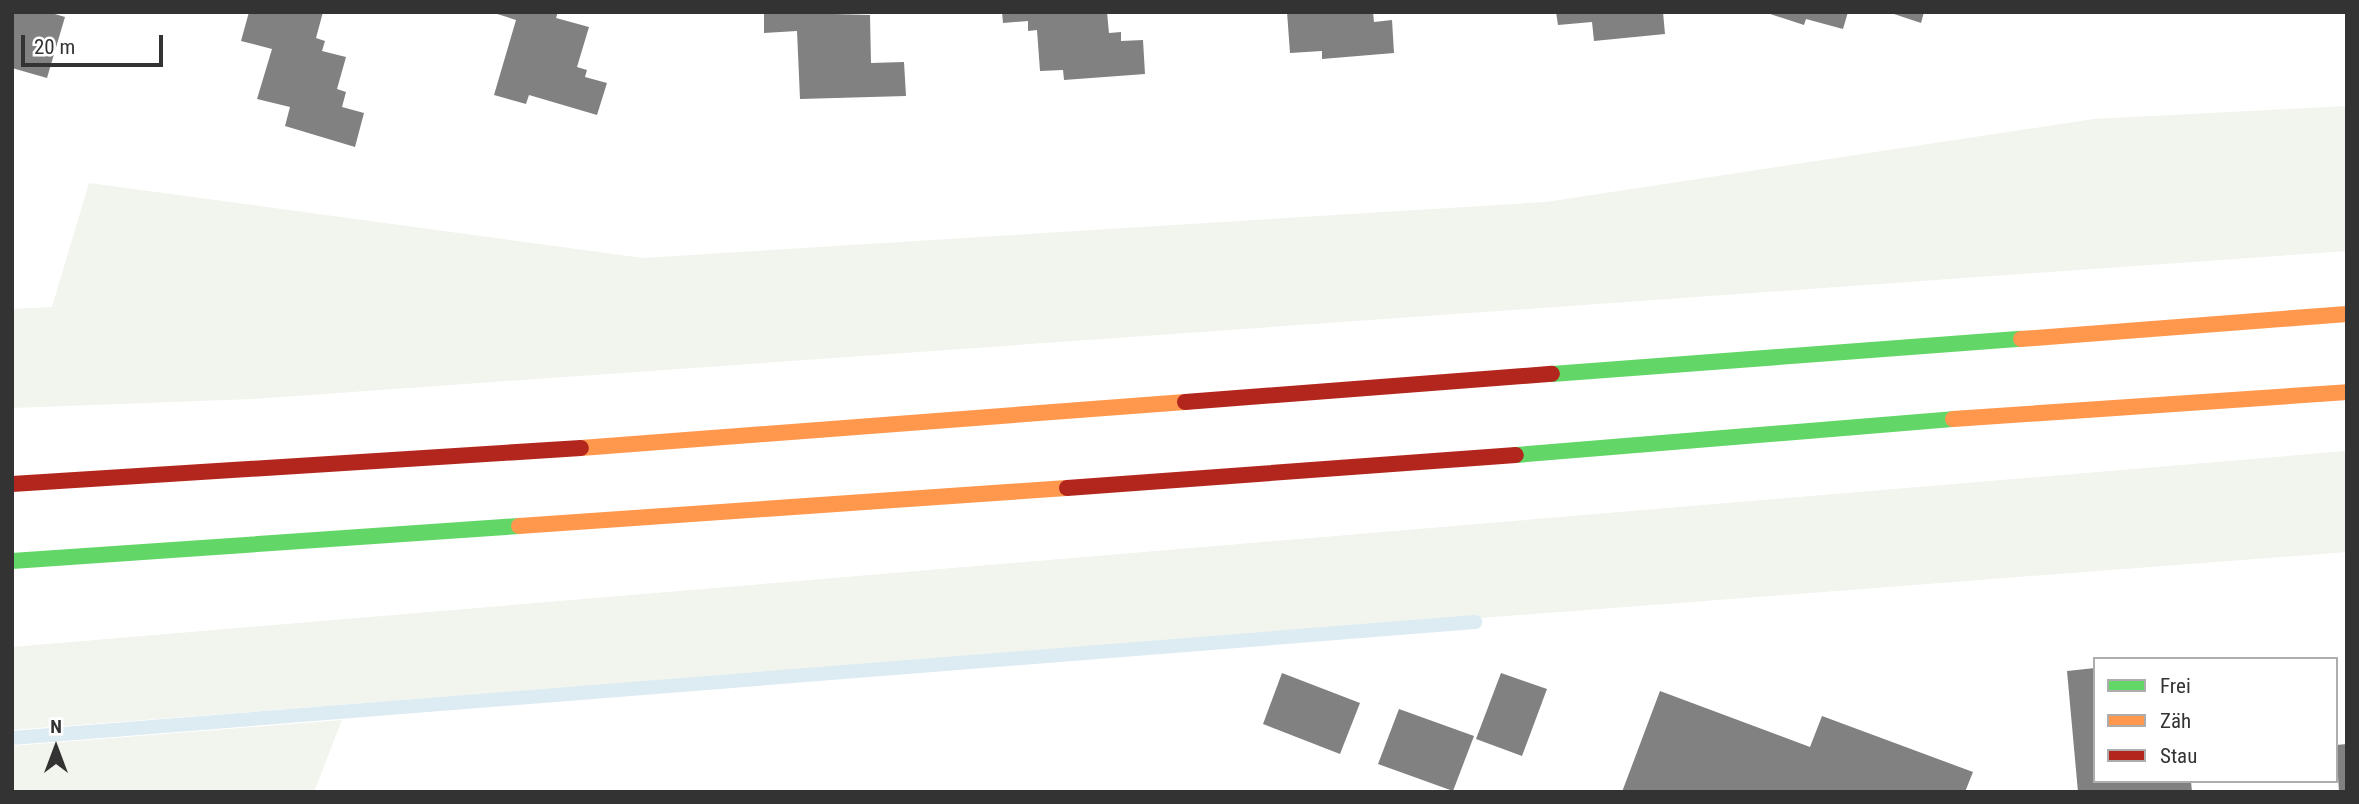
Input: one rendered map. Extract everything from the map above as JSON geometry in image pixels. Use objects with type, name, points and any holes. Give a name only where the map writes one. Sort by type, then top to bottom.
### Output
[{"type":"highway","points":[[12,484],[581,448],[2347,314]]},
{"type":"highway","points":[[12,561],[1376,467],[1890,423],[2347,392]]},
{"type":"shaded area","points":[[2347,106],[2347,251],[253,399],[12,408],[12,309],[52,307],[89,183],[643,258],[1546,202],[2094,119]]},
{"type":"shaded area","points":[[2347,451],[2347,552],[12,730],[12,647]]},
{"type":"shaded area","points":[[342,720],[314,792],[12,792],[12,746]]},
{"type":"building","points":[[12,12],[48,12],[65,17],[47,78],[12,68]]},
{"type":"building","points":[[249,12],[323,12],[316,38],[325,41],[322,51],[346,57],[337,89],[346,92],[342,107],[364,113],[355,147],[285,126],[290,107],[257,99],[272,49],[241,41]]},
{"type":"building","points":[[491,12],[558,12],[556,18],[589,27],[577,67],[587,70],[585,77],[607,83],[597,115],[529,95],[526,104],[494,95],[516,20]]},
{"type":"building","points":[[764,12],[870,15],[871,63],[904,62],[906,96],[800,99],[797,31],[764,33]]},
{"type":"building","points":[[1002,12],[1107,12],[1109,33],[1121,32],[1121,41],[1143,40],[1145,74],[1064,80],[1063,70],[1040,71],[1037,30],[1028,31],[1028,21],[1003,23]]},
{"type":"building","points":[[1287,12],[1373,12],[1374,22],[1392,20],[1394,53],[1322,59],[1322,51],[1290,53]]},
{"type":"building","points":[[1556,12],[1663,12],[1665,34],[1594,41],[1592,22],[1558,25]]},
{"type":"building","points":[[1764,12],[1848,12],[1843,29],[1806,19],[1804,25]]},
{"type":"building","points":[[1888,12],[1924,12],[1921,23]]},
{"type":"building","points":[[2093,668],[2093,783],[2191,783],[2192,792],[2078,792],[2067,671]]},
{"type":"building","points":[[1282,673],[1360,703],[1340,754],[1263,724]]},
{"type":"building","points":[[1501,673],[1547,689],[1522,756],[1476,739]]},
{"type":"building","points":[[1660,691],[1810,747],[1822,716],[1973,772],[1965,792],[1622,792]]},
{"type":"building","points":[[1399,709],[1474,736],[1453,791],[1378,764]]},
{"type":"building","points":[[2347,744],[2347,792],[2339,792],[2338,745]]},
{"type":"waterway","points":[[12,738],[1475,622]]},
{"type":"traffic: fast","points":[[1552,374],[2021,339]]},
{"type":"traffic: fast","points":[[1516,455],[1953,419]]},
{"type":"traffic: fast","points":[[12,561],[519,526]]},
{"type":"traffic: slow","points":[[2021,339],[2347,314]]},
{"type":"traffic: slow","points":[[1953,419],[2347,392]]},
{"type":"traffic: slow","points":[[581,448],[1185,402]]},
{"type":"traffic: slow","points":[[519,526],[1067,488]]},
{"type":"traffic: jam","points":[[1185,402],[1552,374]]},
{"type":"traffic: jam","points":[[12,484],[581,448]]},
{"type":"traffic: jam","points":[[1067,488],[1516,455]]}]
